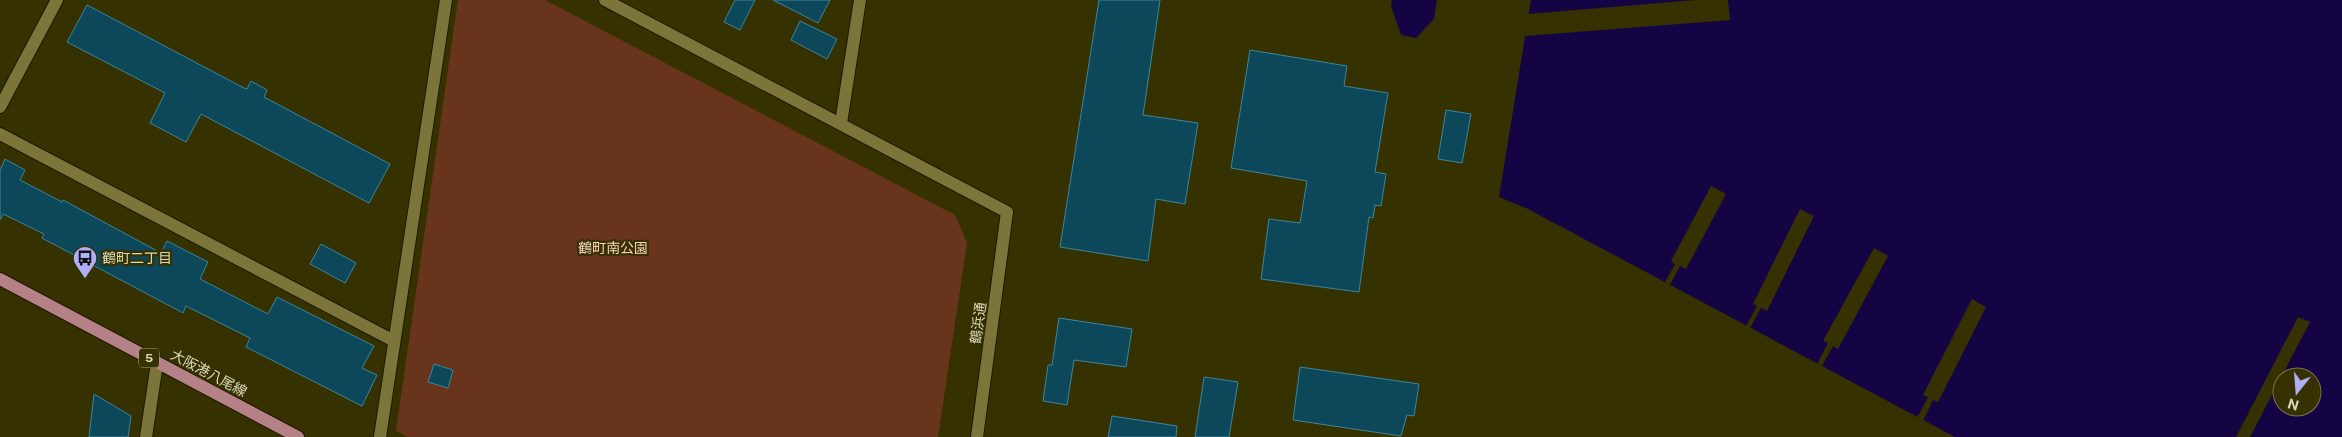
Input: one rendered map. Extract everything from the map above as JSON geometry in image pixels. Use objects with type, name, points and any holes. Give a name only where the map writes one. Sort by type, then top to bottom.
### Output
[{"type":"main road","name":"大阪港八尾線","points":[[0,279],[298,437]]},
{"type":"street","points":[[0,108],[57,0]]},
{"type":"street","points":[[380,437],[446,0]]},
{"type":"street","points":[[605,0],[841,123],[860,0]]},
{"type":"street","name":"鶴浜通","points":[[841,123],[1008,212],[977,437]]},
{"type":"street","points":[[0,134],[394,341]]},
{"type":"street","points":[[146,437],[157,363]]},
{"type":"green space","name":"鶴町南公園","points":[[458,0],[545,0],[955,215],[967,243],[938,437],[408,437],[396,431]]},
{"type":"shaded area","points":[[1392,0],[1437,0],[1434,19],[1416,38],[1401,35],[1391,6]]},
{"type":"shaded area","points":[[1531,0],[2342,0],[2342,437],[1955,437],[1528,209],[1499,197]]},
{"type":"pier","points":[[1696,0],[1728,0],[1730,20],[1525,36],[1528,14]]},
{"type":"pier","points":[[1711,186],[1726,194],[1686,269],[1680,266],[1670,285],[1665,282],[1675,264],[1671,261]]},
{"type":"pier","points":[[1800,209],[1814,216],[1767,311],[1761,308],[1750,328],[1746,326],[1757,306],[1753,304]]},
{"type":"pier","points":[[1874,248],[1888,256],[1838,349],[1833,346],[1822,366],[1817,364],[1828,343],[1823,341]]},
{"type":"pier","points":[[1972,299],[1986,307],[1938,402],[1933,400],[1923,421],[1917,418],[1928,397],[1923,395]]},
{"type":"pier","points":[[2298,317],[2310,322],[2287,367],[2272,367]]},
{"type":"pier","points":[[2272,367],[2272,395],[2250,437],[2236,437]]},
{"type":"building","points":[[735,0],[755,0],[740,30],[724,22]]},
{"type":"building","points":[[773,0],[830,0],[818,23]]},
{"type":"building","points":[[1099,0],[1160,0],[1143,115],[1198,123],[1185,204],[1156,199],[1148,261],[1060,247]]},
{"type":"building","points":[[87,5],[244,88],[247,89],[251,81],[267,90],[264,97],[390,164],[369,203],[201,114],[186,142],[150,123],[165,93],[67,42]]},
{"type":"building","points":[[800,21],[837,39],[827,59],[791,40]]},
{"type":"building","points":[[1250,50],[1347,66],[1344,86],[1388,93],[1375,172],[1386,174],[1381,206],[1375,205],[1373,218],[1369,217],[1359,292],[1261,279],[1269,219],[1300,223],[1307,181],[1231,168]]},
{"type":"building","points":[[1446,110],[1471,114],[1462,163],[1438,159]]},
{"type":"building","points":[[5,159],[25,170],[20,180],[62,202],[63,200],[161,253],[167,241],[208,262],[200,279],[268,314],[277,297],[374,346],[362,368],[377,375],[362,406],[246,347],[250,338],[186,306],[183,313],[42,238],[44,234],[3,214],[0,220],[0,170]]},
{"type":"building","points":[[321,244],[356,263],[345,283],[310,264]]},
{"type":"building","points":[[1059,318],[1132,329],[1126,367],[1074,360],[1067,405],[1043,401],[1048,365],[1052,365]]},
{"type":"building","points":[[434,364],[453,370],[448,388],[428,382]]},
{"type":"building","points":[[1300,367],[1419,384],[1414,416],[1407,415],[1401,436],[1293,420]]},
{"type":"building","points":[[1204,377],[1238,382],[1229,437],[1195,437]]},
{"type":"building","points":[[94,394],[131,416],[128,437],[89,437]]},
{"type":"building","points":[[1112,416],[1177,426],[1176,437],[1108,437]]},
{"type":"place","name":"鶴町二丁目","points":[[85,279]]}]
